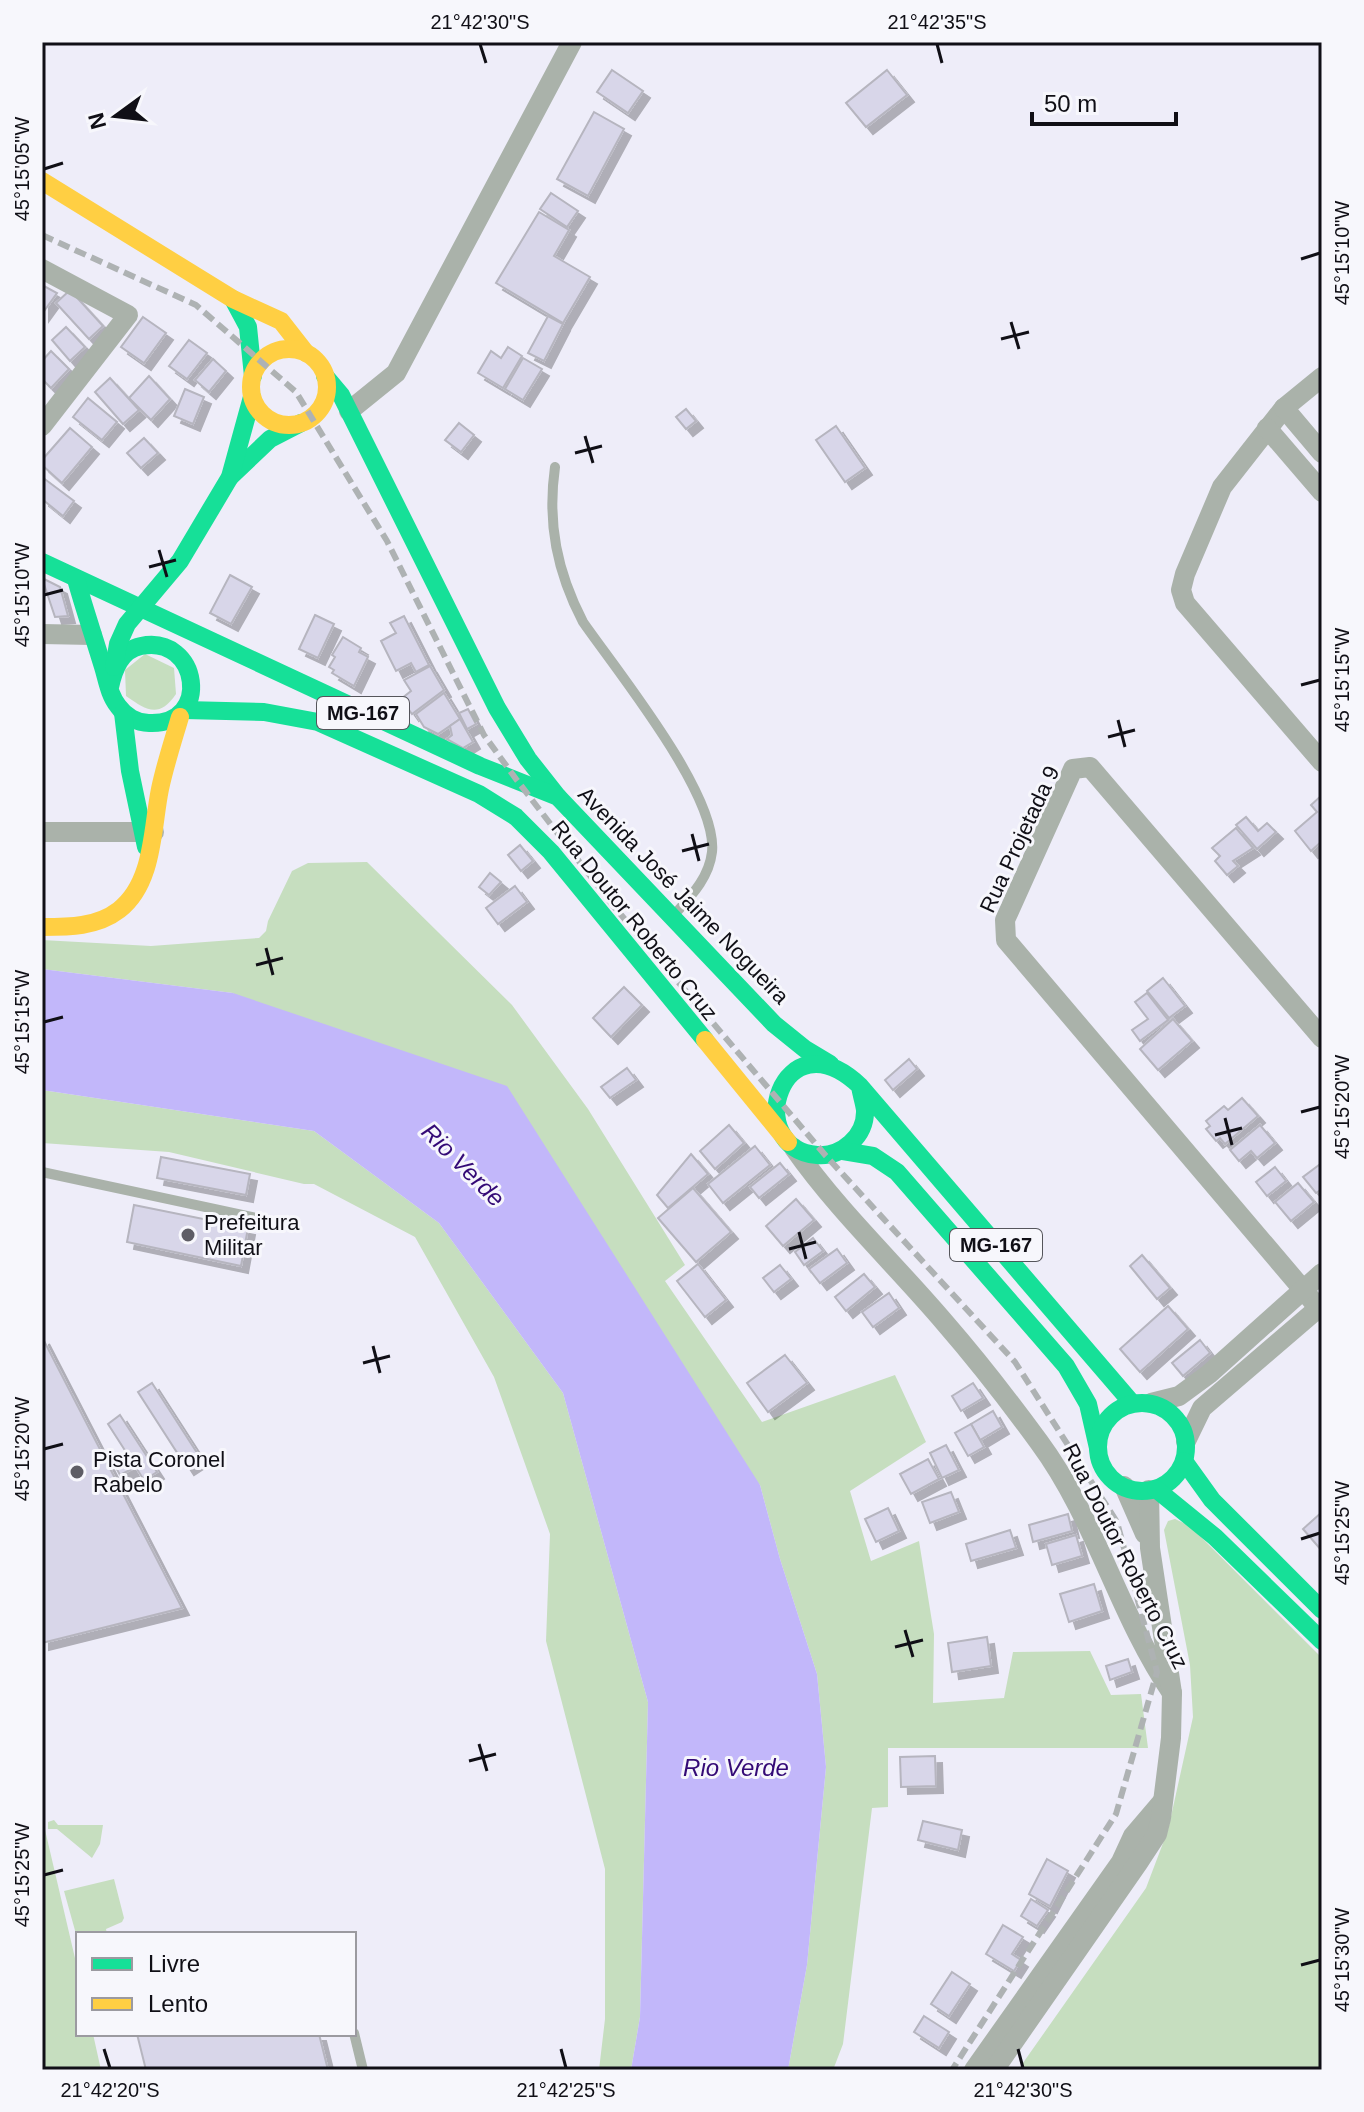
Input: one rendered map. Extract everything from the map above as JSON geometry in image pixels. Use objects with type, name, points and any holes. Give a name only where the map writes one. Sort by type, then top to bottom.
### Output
[{"type":"main road","points":[[42,181],[233,299],[281,321],[306,353],[318,362],[341,395],[497,708],[528,759],[558,797]]},
{"type":"main road","points":[[110,687],[123,632],[180,561],[230,477],[252,397],[253,376],[248,327],[233,299]]},
{"type":"main road","points":[[253,376],[261,361],[277,350],[306,353]]},
{"type":"main road","points":[[230,477],[270,439],[310,418],[325,397],[325,376]]},
{"type":"main road","points":[[252,397],[264,415],[284,424],[335,410],[349,411]]},
{"type":"main road","points":[[42,927],[71,927],[98,922],[122,910],[136,894],[144,877],[148,832],[164,769],[182,713],[193,692],[191,672],[180,655],[173,609],[180,561]]},
{"type":"main road","name":"Avenida José Jaime Nogueira","points":[[42,562],[139,609],[173,609],[277,674],[480,766],[558,797],[774,1024],[805,1049],[847,1072],[1142,1403]]},
{"type":"main road","points":[[76,579],[111,695],[123,713],[136,721],[151,724],[166,723],[182,713]]},
{"type":"main road","name":"MG-167","points":[[114,667],[126,652],[144,644],[163,645],[180,655]]},
{"type":"main road","name":"Avenida José Jaime Nogueira","points":[[180,655],[277,674]]},
{"type":"main road","name":"Rua Doutor Roberto Cruz","points":[[182,713],[264,712],[318,722],[479,794],[516,817],[551,852],[790,1144]]},
{"type":"main road","points":[[123,713],[130,771],[148,832]]},
{"type":"main road","points":[[790,1144],[779,1129],[775,1114],[776,1098],[784,1082],[797,1070],[813,1064],[830,1064]]},
{"type":"main road","points":[[843,1151],[857,1139],[865,1122],[867,1103],[860,1086]]},
{"type":"main road","name":"MG-167","points":[[790,1144],[805,1154],[826,1156],[843,1151],[873,1156],[897,1172],[1066,1366],[1082,1388],[1093,1413],[1098,1448]]},
{"type":"main road","points":[[1185,1451],[1173,1479],[1152,1490],[1136,1491],[1117,1483],[1103,1468],[1098,1448],[1101,1428],[1114,1412],[1142,1403],[1175,1416],[1185,1451],[1212,1500],[1322,1610]]},
{"type":"main road","points":[[1152,1490],[1215,1537],[1322,1641]]},
{"type":"street","points":[[349,411],[396,373],[572,42]]},
{"type":"street","points":[[42,269],[128,315],[42,426]]},
{"type":"street","points":[[1322,377],[1284,408],[1222,487],[1181,590],[1185,603],[1322,762]]},
{"type":"street","points":[[1284,408],[1322,453]]},
{"type":"street","points":[[1267,428],[1322,492]]},
{"type":"street","points":[[42,634],[92,635]]},
{"type":"street","name":"Rua Projetada 9","points":[[1303,1290],[1006,940],[1003,932],[1005,920],[1073,769],[1090,767],[1322,1038]]},
{"type":"street","points":[[42,832],[148,832]]},
{"type":"street","name":"Rua Doutor Roberto Cruz","points":[[790,1144],[835,1201],[946,1324],[1041,1444],[1099,1548],[1132,1627],[1172,1693]]},
{"type":"street","points":[[1142,1403],[1179,1396],[1209,1374],[1322,1273]]},
{"type":"street","points":[[1185,1451],[1202,1408],[1321,1308],[1303,1290]]},
{"type":"street","name":"Rua Doutor Roberto Cruz","points":[[1124,1486],[1150,1548]]},
{"type":"street","name":"Rua Doutor Roberto Cruz","points":[[994,2070],[1157,1834],[1171,1738],[1172,1693],[1150,1548],[1152,1490]]},
{"type":"street","points":[[974,2070],[1121,1862],[1133,1836],[1162,1802]]},
{"type":"lane","points":[[555,467],[553,535],[560,569],[572,602],[681,761],[710,828],[712,850],[706,874],[673,916]]},
{"type":"lane","points":[[42,1172],[261,1219]]},
{"type":"lane","points":[[355,2036],[363,2070]]},
{"type":"green space","points":[[145,654],[174,668],[176,694],[158,709],[146,708],[126,696],[125,670]]},
{"type":"green space","points":[[367,862],[512,1005],[588,1109],[685,1265],[665,1281],[762,1422],[895,1375],[926,1442],[850,1491],[871,1561],[919,1541],[934,1634],[933,1703],[1004,1698],[1013,1652],[1090,1651],[1111,1695],[1141,1694],[1148,1748],[888,1748],[888,1807],[872,1808],[843,2044],[833,2070],[788,2070],[807,1965],[826,1767],[817,1674],[760,1485],[233,993],[42,969],[42,940],[151,946],[259,938],[266,931],[292,871],[308,863]]},
{"type":"green space","points":[[42,1090],[314,1131],[439,1223],[563,1393],[648,1702],[640,2017],[631,2070],[599,2070],[605,2019],[605,1869],[546,1641],[550,1534],[494,1377],[415,1237],[314,1184],[169,1152],[42,1143]]},
{"type":"green space","points":[[1175,1519],[1190,1526],[1322,1658],[1322,2070],[1018,2070],[1146,1888],[1168,1830],[1193,1717],[1190,1665],[1164,1530],[1168,1521]]},
{"type":"green space","points":[[42,1817],[76,1962],[76,2036],[93,2036],[101,2070],[42,2070]]},
{"type":"green space","points":[[54,1820],[58,1825],[103,1825],[100,1844],[92,1858],[57,1829],[48,1829],[48,1822]]},
{"type":"green space","points":[[114,1879],[124,1918],[106,1929],[107,1932],[76,1934],[64,1891]]},
{"type":"water","name":"Rio Verde","points":[[42,969],[233,993],[507,1086],[760,1485],[817,1674],[826,1767],[807,1965],[788,2070],[631,2070],[640,2017],[648,1702],[563,1393],[439,1223],[314,1131],[42,1090]]},
{"type":"building","points":[[612,70],[643,91],[628,113],[597,92]]},
{"type":"building","points":[[887,70],[907,95],[866,127],[846,103]]},
{"type":"building","points":[[594,112],[624,129],[588,196],[557,179]]},
{"type":"building","points":[[551,193],[578,211],[567,227],[540,209]]},
{"type":"building","points":[[539,212],[569,230],[554,256],[590,277],[563,323],[496,283]]},
{"type":"building","points":[[42,285],[57,293],[42,314]]},
{"type":"building","points":[[70,290],[103,326],[89,339],[56,303]]},
{"type":"building","points":[[548,316],[563,324],[544,361],[528,353]]},
{"type":"building","points":[[143,317],[166,333],[144,363],[121,347]]},
{"type":"building","points":[[66,327],[85,347],[70,361],[52,340]]},
{"type":"building","points":[[189,340],[207,353],[187,379],[169,366]]},
{"type":"building","points":[[508,347],[522,356],[503,388],[478,373],[491,351],[501,358]]},
{"type":"building","points":[[51,351],[69,369],[51,388],[42,379],[42,361]]},
{"type":"building","points":[[523,358],[542,369],[523,400],[505,389]]},
{"type":"building","points":[[213,359],[226,371],[209,392],[195,380]]},
{"type":"building","points":[[149,376],[170,399],[151,420],[129,398]]},
{"type":"building","points":[[110,378],[139,410],[123,424],[95,392]]},
{"type":"building","points":[[185,389],[204,397],[193,424],[174,416]]},
{"type":"building","points":[[88,398],[117,422],[102,440],[73,417]]},
{"type":"building","points":[[686,409],[696,421],[686,429],[676,417]]},
{"type":"building","points":[[459,423],[474,435],[461,452],[445,440]]},
{"type":"building","points":[[836,426],[865,468],[845,482],[816,440]]},
{"type":"building","points":[[70,428],[92,447],[62,483],[42,465],[42,460]]},
{"type":"building","points":[[144,438],[158,453],[141,468],[127,453]]},
{"type":"building","points":[[42,477],[74,501],[63,516],[42,499]]},
{"type":"building","points":[[230,575],[252,587],[231,624],[210,613]]},
{"type":"building","points":[[42,578],[60,587],[68,616],[55,617]]},
{"type":"building","points":[[315,615],[334,624],[318,658],[299,649]]},
{"type":"building","points":[[404,616],[429,665],[416,672],[411,663],[396,671],[381,641],[396,633],[390,623]]},
{"type":"building","points":[[343,637],[361,648],[359,652],[368,657],[354,686],[332,673],[334,670],[329,667]]},
{"type":"building","points":[[430,666],[444,690],[412,714],[401,699],[411,691],[404,680]]},
{"type":"building","points":[[444,693],[460,719],[438,734],[424,727],[416,714]]},
{"type":"building","points":[[468,709],[476,724],[467,729],[459,713]]},
{"type":"building","points":[[460,719],[473,742],[463,748],[447,739],[452,735],[450,726]]},
{"type":"building","points":[[1322,795],[1322,841],[1311,851],[1295,831],[1317,812],[1311,805]]},
{"type":"building","points":[[1246,817],[1258,831],[1267,823],[1276,832],[1257,849],[1236,825]]},
{"type":"building","points":[[1236,828],[1253,848],[1233,861],[1238,866],[1227,875],[1215,861],[1220,856],[1212,848]]},
{"type":"building","points":[[520,845],[533,861],[521,871],[508,855]]},
{"type":"building","points":[[490,873],[501,882],[489,895],[479,887]]},
{"type":"building","points":[[515,886],[527,902],[498,924],[486,908]]},
{"type":"building","points":[[1163,978],[1185,1006],[1169,1018],[1147,991]]},
{"type":"building","points":[[624,987],[642,1005],[611,1037],[593,1018]]},
{"type":"building","points":[[1147,993],[1168,1020],[1140,1041],[1132,1030],[1148,1019],[1135,1002]]},
{"type":"building","points":[[1173,1019],[1192,1041],[1158,1070],[1140,1049]]},
{"type":"building","points":[[909,1059],[917,1069],[893,1090],[885,1080]]},
{"type":"building","points":[[627,1068],[636,1080],[610,1098],[601,1087]]},
{"type":"building","points":[[1242,1098],[1258,1116],[1225,1144],[1220,1138],[1216,1141],[1206,1129],[1210,1126],[1206,1121],[1224,1106],[1228,1110]]},
{"type":"building","points":[[729,1125],[744,1143],[715,1169],[700,1151]]},
{"type":"building","points":[[1260,1125],[1275,1143],[1257,1158],[1251,1151],[1239,1161],[1230,1150]]},
{"type":"building","points":[[755,1146],[770,1165],[723,1203],[708,1184]]},
{"type":"building","points":[[691,1154],[708,1174],[668,1208],[657,1195]]},
{"type":"building","points":[[161,1157],[250,1174],[246,1195],[157,1178]]},
{"type":"building","points":[[780,1163],[789,1174],[759,1198],[750,1187]]},
{"type":"building","points":[[1319,1165],[1322,1189],[1316,1193],[1303,1177]]},
{"type":"building","points":[[1275,1167],[1286,1181],[1267,1196],[1256,1182]]},
{"type":"building","points":[[1298,1183],[1314,1202],[1291,1221],[1275,1202]]},
{"type":"building","points":[[693,1188],[731,1232],[696,1262],[658,1218]]},
{"type":"building","points":[[796,1199],[814,1220],[783,1246],[766,1226]]},
{"type":"building","name":"Prefeitura Militar","points":[[134,1205],[248,1228],[241,1266],[127,1242]]},
{"type":"building","points":[[813,1238],[823,1251],[804,1265],[795,1252]]},
{"type":"building","points":[[837,1249],[847,1263],[820,1283],[809,1269]]},
{"type":"building","points":[[1142,1255],[1170,1288],[1157,1299],[1130,1266]]},
{"type":"building","points":[[698,1264],[726,1300],[705,1317],[677,1281]]},
{"type":"building","points":[[780,1265],[791,1279],[774,1292],[763,1278]]},
{"type":"building","points":[[864,1274],[875,1287],[846,1311],[835,1297]]},
{"type":"building","points":[[889,1293],[899,1308],[873,1327],[862,1312]]},
{"type":"building","points":[[1168,1306],[1188,1329],[1140,1372],[1120,1349]]},
{"type":"building","name":"Pista Coronel Rabelo","points":[[42,1337],[182,1608],[42,1643]]},
{"type":"building","points":[[1200,1340],[1210,1353],[1183,1376],[1172,1363]]},
{"type":"building","points":[[785,1355],[807,1383],[768,1412],[747,1383]]},
{"type":"building","points":[[152,1383],[201,1459],[187,1468],[138,1392]]},
{"type":"building","points":[[973,1383],[983,1398],[961,1411],[952,1396]]},
{"type":"building","points":[[993,1411],[1002,1427],[980,1440],[971,1424]]},
{"type":"building","points":[[120,1415],[157,1472],[144,1480],[108,1424]]},
{"type":"building","points":[[971,1424],[984,1447],[968,1456],[955,1433]]},
{"type":"building","points":[[946,1445],[959,1470],[942,1478],[930,1453]]},
{"type":"building","points":[[125,1455],[132,1469],[120,1475],[113,1462]]},
{"type":"building","points":[[928,1459],[939,1479],[911,1494],[900,1474]]},
{"type":"building","points":[[951,1492],[959,1512],[930,1523],[922,1502]]},
{"type":"building","points":[[888,1508],[899,1531],[876,1542],[865,1519]]},
{"type":"building","points":[[1322,1512],[1322,1551],[1303,1529]]},
{"type":"building","points":[[1068,1514],[1072,1531],[1033,1542],[1029,1525]]},
{"type":"building","points":[[1010,1530],[1016,1548],[971,1561],[966,1544]]},
{"type":"building","points":[[1076,1535],[1082,1556],[1052,1565],[1046,1544]]},
{"type":"building","points":[[1094,1584],[1102,1611],[1069,1622],[1060,1594]]},
{"type":"building","points":[[987,1637],[991,1666],[952,1672],[948,1643]]},
{"type":"building","points":[[1128,1659],[1132,1672],[1110,1680],[1106,1666]]},
{"type":"building","points":[[935,1756],[936,1786],[901,1787],[900,1757]]},
{"type":"building","points":[[923,1821],[962,1830],[958,1850],[918,1840]]},
{"type":"building","points":[[1047,1859],[1068,1871],[1050,1906],[1029,1894]]},
{"type":"building","points":[[1031,1899],[1048,1910],[1037,1926],[1021,1916]]},
{"type":"building","points":[[1003,1925],[1023,1937],[1012,1954],[1021,1960],[1014,1971],[986,1954]]},
{"type":"building","points":[[952,1972],[970,1984],[949,2016],[931,2004]]},
{"type":"building","points":[[924,2016],[949,2032],[939,2048],[914,2032]]},
{"type":"building","points":[[138,2036],[320,2036],[328,2070],[146,2070]]},
{"type":"railway","points":[[42,235],[196,305],[296,392],[387,541],[484,735],[611,903],[826,1156],[1015,1362],[1117,1522],[1157,1672],[1116,1814],[952,2070]]},
{"type":"traffic: fast","points":[[233,299],[248,327],[253,376]]},
{"type":"traffic: fast","points":[[325,376],[341,395],[497,708],[528,759],[558,797]]},
{"type":"traffic: fast","points":[[114,667],[118,644],[127,624],[180,561],[230,477],[252,397]]},
{"type":"traffic: fast","points":[[230,477],[270,439],[301,423]]},
{"type":"traffic: fast","points":[[42,562],[480,766],[558,797],[774,1024],[830,1064]]},
{"type":"traffic: fast","points":[[76,579],[110,692],[124,713],[145,723],[169,720],[183,711],[190,697],[191,681],[186,666],[176,653],[161,646],[141,646],[123,656],[110,687]]},
{"type":"traffic: fast","points":[[185,710],[264,712],[318,722],[479,794],[516,817],[551,852],[705,1040]]},
{"type":"traffic: fast","points":[[123,713],[130,771],[146,847]]},
{"type":"traffic: fast","points":[[860,1086],[864,1119],[857,1136],[843,1148],[817,1155],[794,1147],[781,1131],[776,1111],[780,1090],[792,1074],[809,1065],[832,1067],[860,1086],[1132,1403]]},
{"type":"traffic: fast","points":[[843,1151],[873,1156],[897,1172],[1066,1366],[1088,1404],[1098,1448]]},
{"type":"traffic: fast","points":[[1142,1403],[1159,1407],[1173,1416],[1182,1430],[1186,1447],[1182,1464],[1173,1478],[1159,1487],[1142,1491],[1125,1487],[1111,1478],[1102,1464],[1098,1447],[1102,1430],[1111,1416],[1125,1407],[1142,1403]]},
{"type":"traffic: fast","points":[[1184,1461],[1212,1500],[1322,1610]]},
{"type":"traffic: fast","points":[[1156,1489],[1215,1537],[1322,1641]]},
{"type":"traffic: slow","points":[[42,181],[233,299],[281,321],[306,353]]},
{"type":"traffic: slow","points":[[289,349],[303,352],[316,360],[324,373],[327,387],[324,401],[316,414],[303,422],[289,425],[275,422],[262,414],[254,401],[251,387],[254,373],[262,360],[275,352],[289,349]]},
{"type":"traffic: slow","points":[[42,927],[92,923],[110,916],[130,899],[139,885],[150,854],[162,780],[180,717]]},
{"type":"traffic: slow","points":[[705,1040],[788,1142]]},
{"type":"place","name":"Prefeitura Militar","points":[[188,1235]]},
{"type":"place","name":"Pista Coronel Rabelo","points":[[77,1472]]}]
